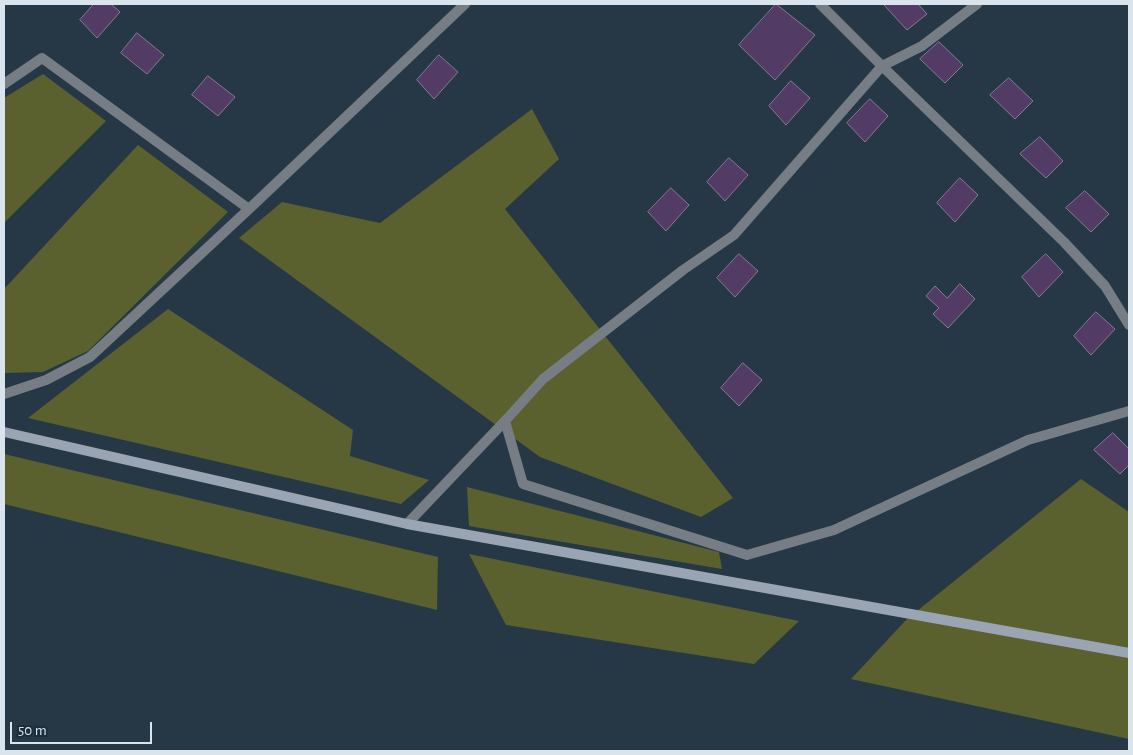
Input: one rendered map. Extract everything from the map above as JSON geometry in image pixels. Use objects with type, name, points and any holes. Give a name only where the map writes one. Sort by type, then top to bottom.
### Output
[{"type":"main road","points":[[4,432],[407,524],[1129,653]]},
{"type":"street","points":[[4,394],[46,380],[90,357],[250,209],[464,4]]},
{"type":"street","points":[[820,4],[1064,242],[1105,286],[1129,325]]},
{"type":"street","points":[[407,524],[543,379],[683,270],[734,235],[882,66],[922,46],[977,4]]},
{"type":"street","points":[[4,84],[42,58],[250,209]]},
{"type":"street","points":[[505,421],[523,484],[747,555],[834,530],[1028,440],[1129,411]]},
{"type":"green space","points":[[43,74],[106,121],[4,223],[4,98]]},
{"type":"green space","points":[[532,109],[559,159],[505,209],[733,498],[701,517],[540,457],[239,238],[282,202],[380,223]]},
{"type":"green space","points":[[138,145],[228,212],[88,351],[43,372],[4,373],[4,289]]},
{"type":"green space","points":[[168,309],[353,430],[350,456],[429,480],[401,504],[28,418]]},
{"type":"green space","points":[[4,454],[438,557],[437,610],[4,504]]},
{"type":"green space","points":[[1081,479],[1129,512],[1129,739],[851,679],[907,619]]},
{"type":"green space","points":[[467,487],[719,552],[722,569],[469,526]]},
{"type":"green space","points":[[469,554],[799,621],[754,664],[506,625]]},
{"type":"building","points":[[94,4],[111,4],[120,12],[97,38],[80,20]]},
{"type":"building","points":[[776,4],[815,35],[775,80],[739,45]]},
{"type":"building","points":[[918,4],[927,14],[907,30],[884,5]]},
{"type":"building","points":[[137,33],[164,55],[147,74],[121,53]]},
{"type":"building","points":[[939,42],[963,65],[945,83],[920,59]]},
{"type":"building","points":[[439,55],[458,72],[434,99],[417,80]]},
{"type":"building","points":[[208,76],[235,97],[218,116],[192,95]]},
{"type":"building","points":[[1009,78],[1033,101],[1015,119],[990,95]]},
{"type":"building","points":[[791,81],[810,98],[786,125],[769,106]]},
{"type":"building","points":[[870,99],[888,116],[865,142],[847,123]]},
{"type":"building","points":[[1040,137],[1063,161],[1046,178],[1020,154]]},
{"type":"building","points":[[729,158],[748,175],[725,201],[707,182]]},
{"type":"building","points":[[960,178],[978,195],[955,222],[937,203]]},
{"type":"building","points":[[671,188],[689,205],[666,231],[648,212]]},
{"type":"building","points":[[1085,191],[1109,214],[1091,232],[1066,208]]},
{"type":"building","points":[[739,254],[758,271],[735,297],[717,278]]},
{"type":"building","points":[[1046,254],[1063,272],[1039,297],[1022,277]]},
{"type":"building","points":[[960,284],[975,299],[948,328],[933,314],[939,308],[926,296],[935,286],[947,298]]},
{"type":"building","points":[[1096,312],[1115,329],[1091,355],[1074,336]]},
{"type":"building","points":[[743,363],[762,380],[739,406],[721,388]]},
{"type":"building","points":[[1113,433],[1129,449],[1129,465],[1120,474],[1094,450]]}]
